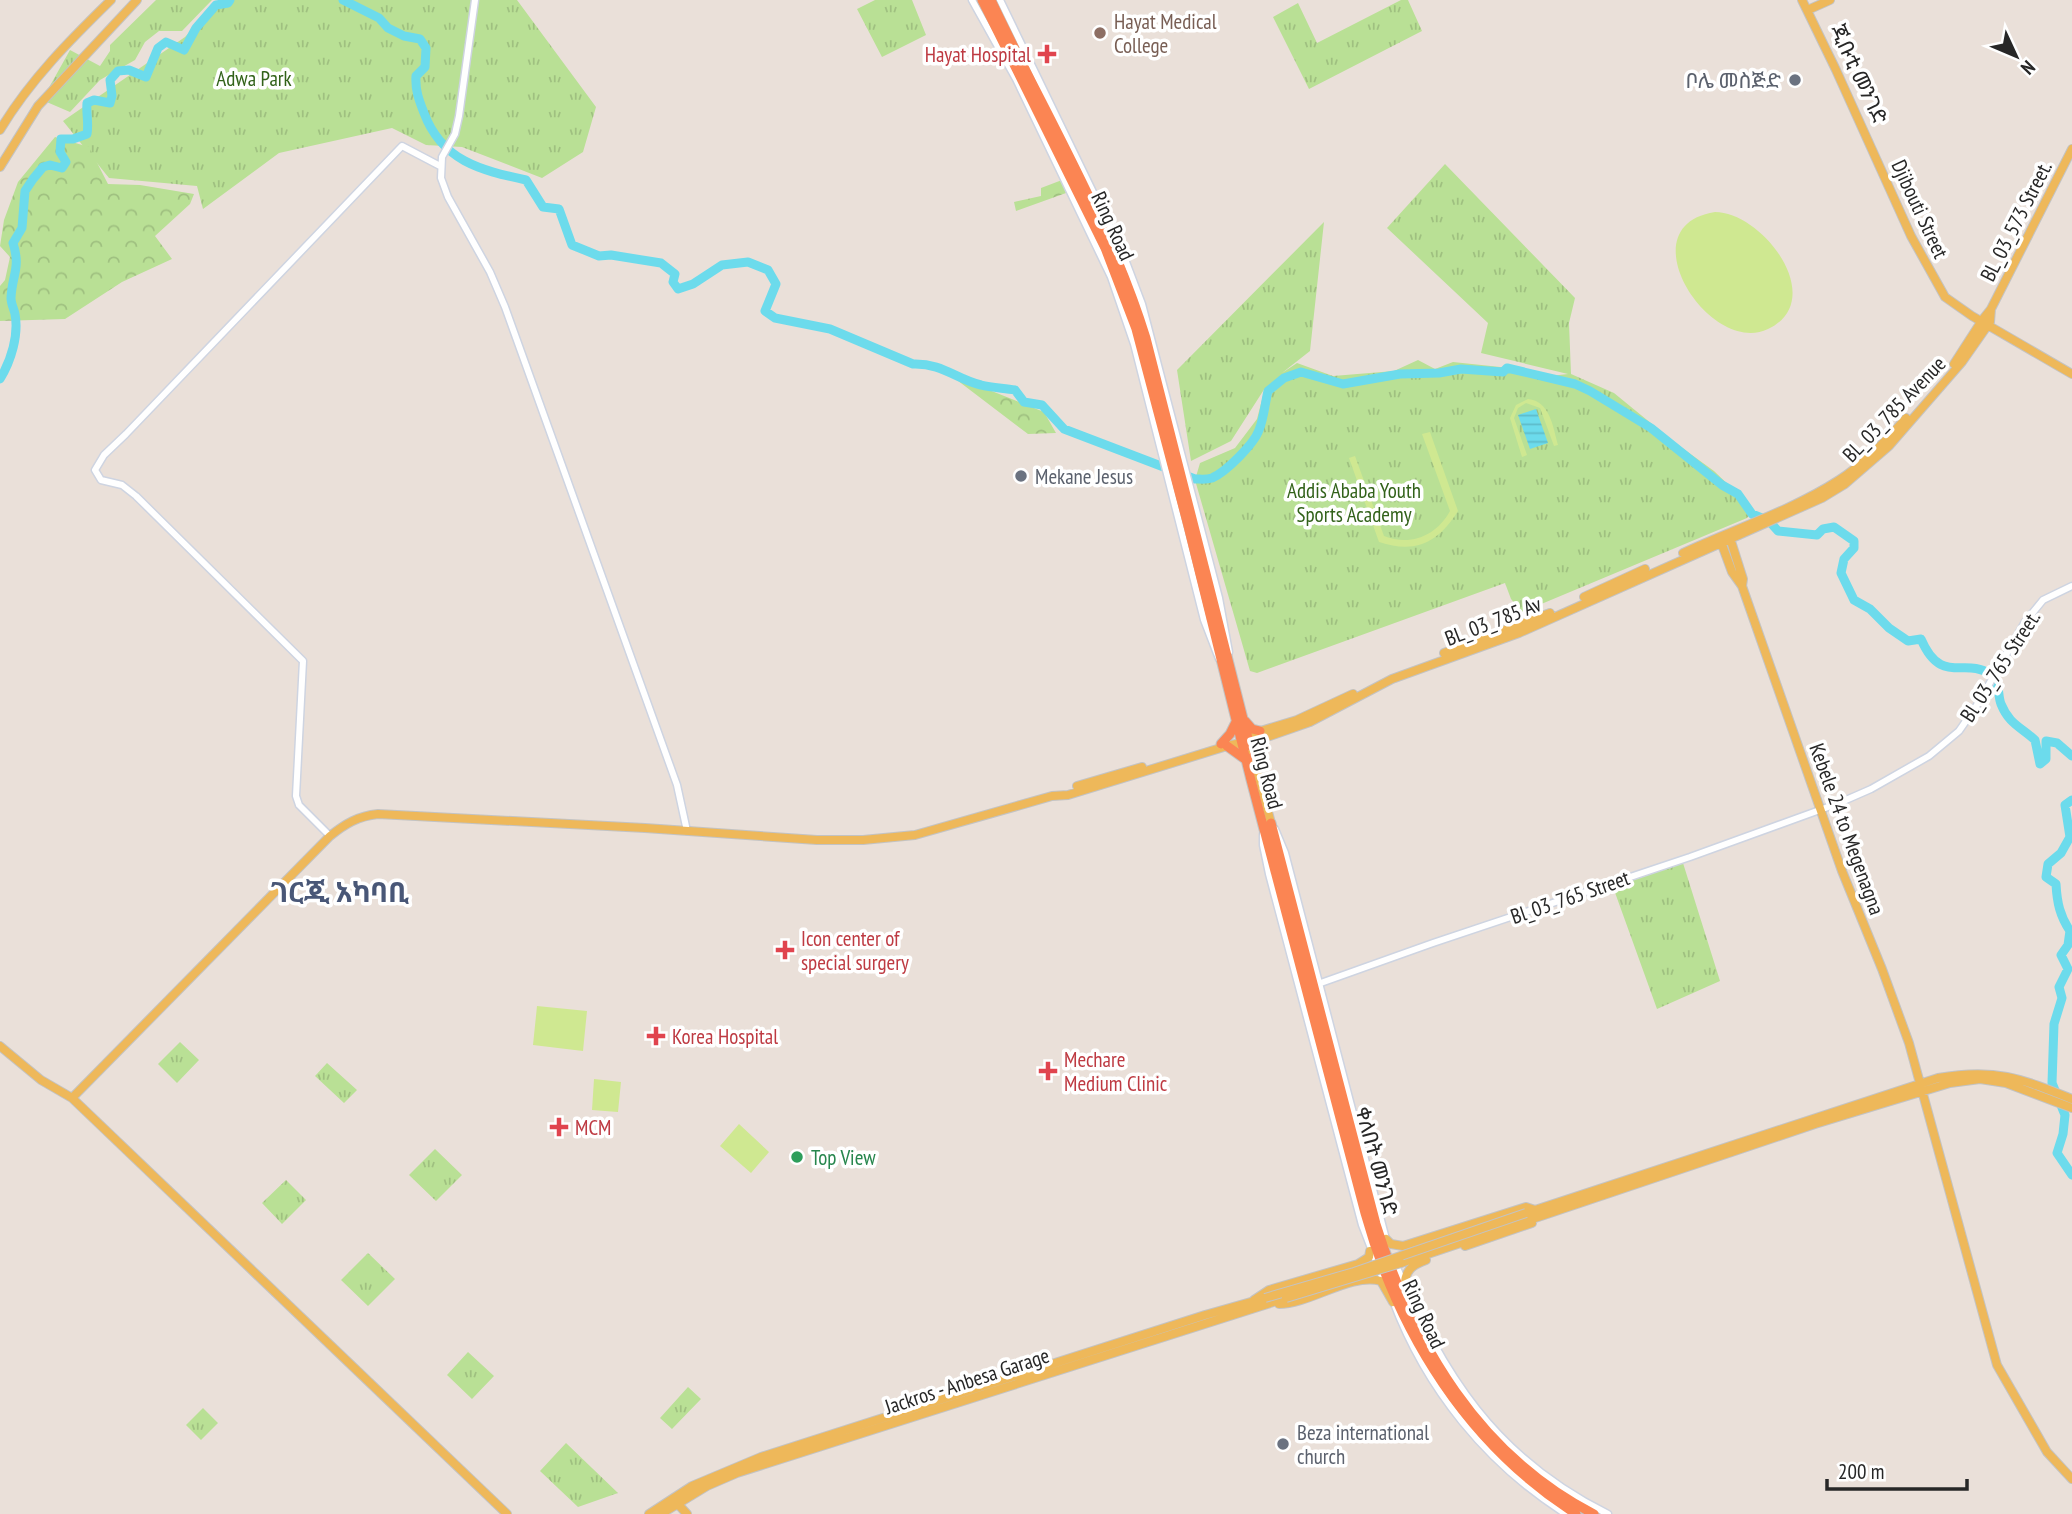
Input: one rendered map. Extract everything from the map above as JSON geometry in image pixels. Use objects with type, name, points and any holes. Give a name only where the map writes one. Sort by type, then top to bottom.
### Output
[{"type":"highway","name":"Ring Road","points":[[982,0],[1120,282],[1178,474]]},
{"type":"highway","name":"Ring Road","points":[[991,0],[1086,191],[1130,290],[1146,338],[1249,758],[1367,1222],[1380,1259],[1410,1328],[1437,1377],[1481,1435],[1522,1474],[1576,1514]]},
{"type":"highway","points":[[1240,721],[1262,735],[1249,758],[1224,745],[1240,721]]},
{"type":"highway","name":"ቀለበት መንገድ","points":[[1268,826],[1376,1224],[1387,1259],[1417,1325],[1443,1376],[1490,1435],[1543,1483],[1594,1514]]},
{"type":"main road","points":[[0,130],[43,71],[111,0]]},
{"type":"main road","points":[[0,167],[37,106],[137,0]]},
{"type":"main road","points":[[1807,4],[1819,0]]},
{"type":"main road","points":[[1807,4],[1830,0]]},
{"type":"main road","name":"ጂቡቲ መንገድ","points":[[1807,4],[1912,232],[1944,290],[1972,314],[1990,324]]},
{"type":"main road","points":[[94,17],[108,29]]},
{"type":"main road","name":"BL_03_573 Street.","points":[[1990,324],[1991,309],[2072,149]]},
{"type":"main road","points":[[1972,314],[1976,337]]},
{"type":"main road","points":[[1976,337],[1990,324],[2072,372]]},
{"type":"main road","name":"BL_03_785 Avenue","points":[[1749,527],[1829,486],[1866,460],[1990,324]]},
{"type":"main road","name":"BL_03_785 Av","points":[[72,1098],[330,836],[355,819],[377,814],[817,840],[881,839],[915,835],[1052,796],[1068,795],[1224,745],[1246,741],[1318,712],[1390,675],[1526,623],[1749,527]]},
{"type":"main road","name":"BL_03_785 Av","points":[[1262,735],[1325,716],[1392,679],[1519,633],[1726,540],[1749,527]]},
{"type":"main road","name":"Kebele 24 to Megenagna","points":[[1726,540],[1743,579],[1742,586],[1781,702],[1842,872],[1899,1015],[1922,1087],[1997,1365],[2047,1452],[2072,1479]]},
{"type":"main road","points":[[0,1046],[41,1080],[72,1098],[507,1514]]},
{"type":"main road","points":[[1269,1300],[1965,1073],[2016,1079],[2045,1088],[2069,1102]]},
{"type":"main road","points":[[1922,1087],[1980,1079],[2006,1083],[2048,1098],[2069,1102]]},
{"type":"main road","points":[[1386,1239],[1391,1244],[1403,1246],[1526,1207],[1532,1215]]},
{"type":"main road","points":[[1405,1287],[1405,1275],[1416,1264],[1528,1226],[1532,1215]]},
{"type":"main road","points":[[661,1514],[692,1486],[735,1466],[1088,1357],[1253,1301],[1286,1298],[1368,1274],[1532,1215]]},
{"type":"main road","points":[[1253,1301],[1269,1290],[1358,1265],[1369,1257],[1370,1251]]},
{"type":"main road","points":[[1269,1300],[1283,1304],[1359,1281],[1375,1279],[1381,1281],[1393,1302]]},
{"type":"main road","name":"Jackros - Anbesa Garage","points":[[674,1505],[737,1473],[1269,1300]]},
{"type":"main road","points":[[649,1514],[674,1505]]},
{"type":"main road","points":[[674,1505],[687,1514]]},
{"type":"street","points":[[475,0],[459,116],[440,166],[445,191],[490,272],[505,307],[677,785],[687,831]]},
{"type":"street","name":"Ring Road","points":[[972,0],[1016,79],[1105,261],[1134,344],[1163,455],[1178,474]]},
{"type":"street","name":"Ring Road","points":[[1000,0],[1123,254],[1146,317],[1178,474]]},
{"type":"street","points":[[330,836],[299,805],[296,796],[303,661],[136,496],[122,485],[101,480],[95,470],[104,455],[402,146],[440,166]]},
{"type":"street","points":[[1178,474],[1224,618],[1229,649],[1225,662]]},
{"type":"street","name":"Bl_03_765 Street.","points":[[1821,810],[1871,789],[1937,750],[1966,721],[2019,630],[2043,600],[2072,586]]},
{"type":"street","name":"Bl_03_765 Street","points":[[1318,984],[1821,810]]},
{"type":"street","points":[[1268,826],[1281,841],[1386,1239],[1424,1328],[1447,1369],[1489,1424],[1517,1453],[1578,1499],[1608,1514]]},
{"type":"street","points":[[1268,826],[1263,845],[1269,874],[1370,1251],[1428,1376],[1457,1417],[1504,1466],[1534,1492],[1566,1514]]},
{"type":"green space","points":[[156,0],[212,0],[182,31],[159,31],[145,42],[135,60],[100,80],[70,112],[42,100],[70,50],[100,66],[110,51],[110,45]]},
{"type":"green space","name":"Adwa Park","points":[[221,0],[517,0],[596,107],[583,152],[542,178],[462,147],[426,145],[392,128],[279,153],[203,209],[197,186],[109,178],[63,121],[185,37]]},
{"type":"green space","points":[[875,0],[912,0],[926,35],[882,57],[857,9]]},
{"type":"green space","points":[[1401,0],[1408,0],[1422,31],[1309,89],[1273,17],[1298,3],[1317,43]]},
{"type":"green space","points":[[55,137],[89,147],[108,184],[140,185],[194,194],[190,204],[155,236],[172,259],[122,282],[65,319],[0,321],[0,286],[5,280],[10,257],[0,246],[4,220],[18,182]]},
{"type":"green space","name":"Addis Ababa Youth Sports Academy","points":[[1445,164],[1575,298],[1569,323],[1571,374],[1614,393],[1714,471],[1740,496],[1750,514],[1747,518],[1522,612],[1511,599],[1505,583],[1257,673],[1250,671],[1195,480],[1200,463],[1235,448],[1257,419],[1265,388],[1231,441],[1191,461],[1177,370],[1324,222],[1310,351],[1282,373],[1297,363],[1333,376],[1394,371],[1418,360],[1435,369],[1453,362],[1519,369],[1550,376],[1568,374],[1481,353],[1488,323],[1387,228]]},
{"type":"green space","points":[[1062,180],[1066,193],[1016,211],[1014,202],[1041,196],[1041,188]]},
{"type":"green space","points":[[1715,212],[1734,216],[1752,226],[1769,241],[1791,279],[1792,298],[1785,316],[1768,329],[1745,333],[1723,324],[1702,308],[1686,286],[1677,263],[1677,240],[1689,222]]},
{"type":"green space","points":[[949,374],[1044,412],[1056,433],[1028,434]]},
{"type":"green space","points":[[1528,399],[1541,404],[1546,410],[1558,445],[1554,446],[1540,408],[1526,403],[1518,408],[1514,418],[1527,455],[1522,457],[1510,418],[1516,405]]},
{"type":"green space","points":[[1430,432],[1458,511],[1442,531],[1424,543],[1404,547],[1379,542],[1349,458],[1355,456],[1384,536],[1404,540],[1422,537],[1438,527],[1450,511],[1422,434]]},
{"type":"green space","points":[[1683,863],[1720,981],[1657,1009],[1613,887]]},
{"type":"green space","points":[[537,1006],[587,1011],[583,1051],[533,1045]]},
{"type":"green space","points":[[180,1042],[199,1060],[177,1083],[158,1064]]},
{"type":"green space","points":[[327,1063],[357,1090],[344,1103],[315,1076]]},
{"type":"green space","points":[[594,1079],[621,1082],[618,1112],[592,1110]]},
{"type":"green space","points":[[739,1124],[769,1152],[751,1173],[720,1146]]},
{"type":"green space","points":[[435,1149],[462,1175],[436,1201],[409,1175]]},
{"type":"green space","points":[[286,1180],[306,1200],[282,1224],[262,1203]]},
{"type":"green space","points":[[368,1253],[395,1279],[368,1306],[341,1280]]},
{"type":"green space","points":[[468,1352],[494,1376],[472,1399],[447,1375]]},
{"type":"green space","points":[[688,1387],[701,1399],[672,1429],[660,1418]]},
{"type":"green space","points":[[203,1408],[218,1423],[201,1440],[186,1425]]},
{"type":"green space","points":[[566,1443],[618,1493],[578,1507],[540,1471]]},
{"type":"water","points":[[1536,409],[1548,443],[1530,449],[1518,415]]},
{"type":"waterway","points":[[0,379],[8,364],[15,339],[16,322],[11,302],[16,265],[13,243],[22,228],[25,191],[43,167],[50,165],[62,168],[66,162],[60,152],[61,139],[73,139],[87,134],[87,103],[94,100],[110,103],[110,80],[118,71],[129,70],[146,77],[158,48],[166,42],[184,50],[196,28],[216,5],[228,3],[230,0]]},
{"type":"waterway","points":[[343,0],[379,18],[388,28],[404,36],[420,39],[426,48],[425,67],[416,76],[417,90],[424,113],[441,142],[464,161],[526,180],[543,207],[559,209],[572,245],[599,256],[611,255],[661,263],[675,274],[673,282],[678,289],[693,284],[722,265],[748,262],[768,270],[776,284],[765,311],[775,318],[830,329],[913,364],[932,366],[981,385],[1015,390],[1024,402],[1042,405],[1064,429],[1195,479],[1212,478],[1239,457],[1252,443],[1259,430],[1268,391],[1284,378],[1301,372],[1343,384],[1400,374],[1439,373],[1461,369],[1503,372],[1507,368],[1575,384],[1651,428],[1722,485],[1738,494],[1752,514],[1769,521],[1778,531],[1817,535],[1823,529],[1834,527],[1854,541],[1854,548],[1844,559],[1841,573],[1854,600],[1870,609],[1889,628],[1908,641],[1921,639],[1937,662],[1945,666],[1971,668],[1990,674],[1996,681],[2001,704],[2008,716],[2035,740],[2040,764],[2046,759],[2046,741],[2057,743],[2072,756]]},
{"type":"waterway","points":[[2072,800],[2065,805],[2070,837],[2061,853],[2048,864],[2046,877],[2056,884],[2060,909],[2070,931],[2068,945],[2061,955],[2068,969],[2059,987],[2062,998],[2054,1024],[2052,1083],[2065,1115],[2057,1153],[2072,1175]]},
{"type":"place","name":"Hayat Medical College","points":[[1100,33]]},
{"type":"place","name":"Hayat Hospital","points":[[1047,54]]},
{"type":"place","name":"ቦሌ መስጅድ","points":[[1795,80]]},
{"type":"place","name":"Mekane Jesus","points":[[1021,476]]},
{"type":"place","name":"Icon center of special surgery","points":[[785,950]]},
{"type":"place","name":"Korea Hospital","points":[[656,1036]]},
{"type":"place","name":"Mechare Medium Clinic","points":[[1048,1071]]},
{"type":"place","name":"MCM","points":[[559,1127]]},
{"type":"place","name":"Top View","points":[[797,1157]]},
{"type":"place","name":"Beza international church","points":[[1283,1444]]},
{"type":"district","name":"ገርጂ አካባቢ","points":[[340,891]]}]
